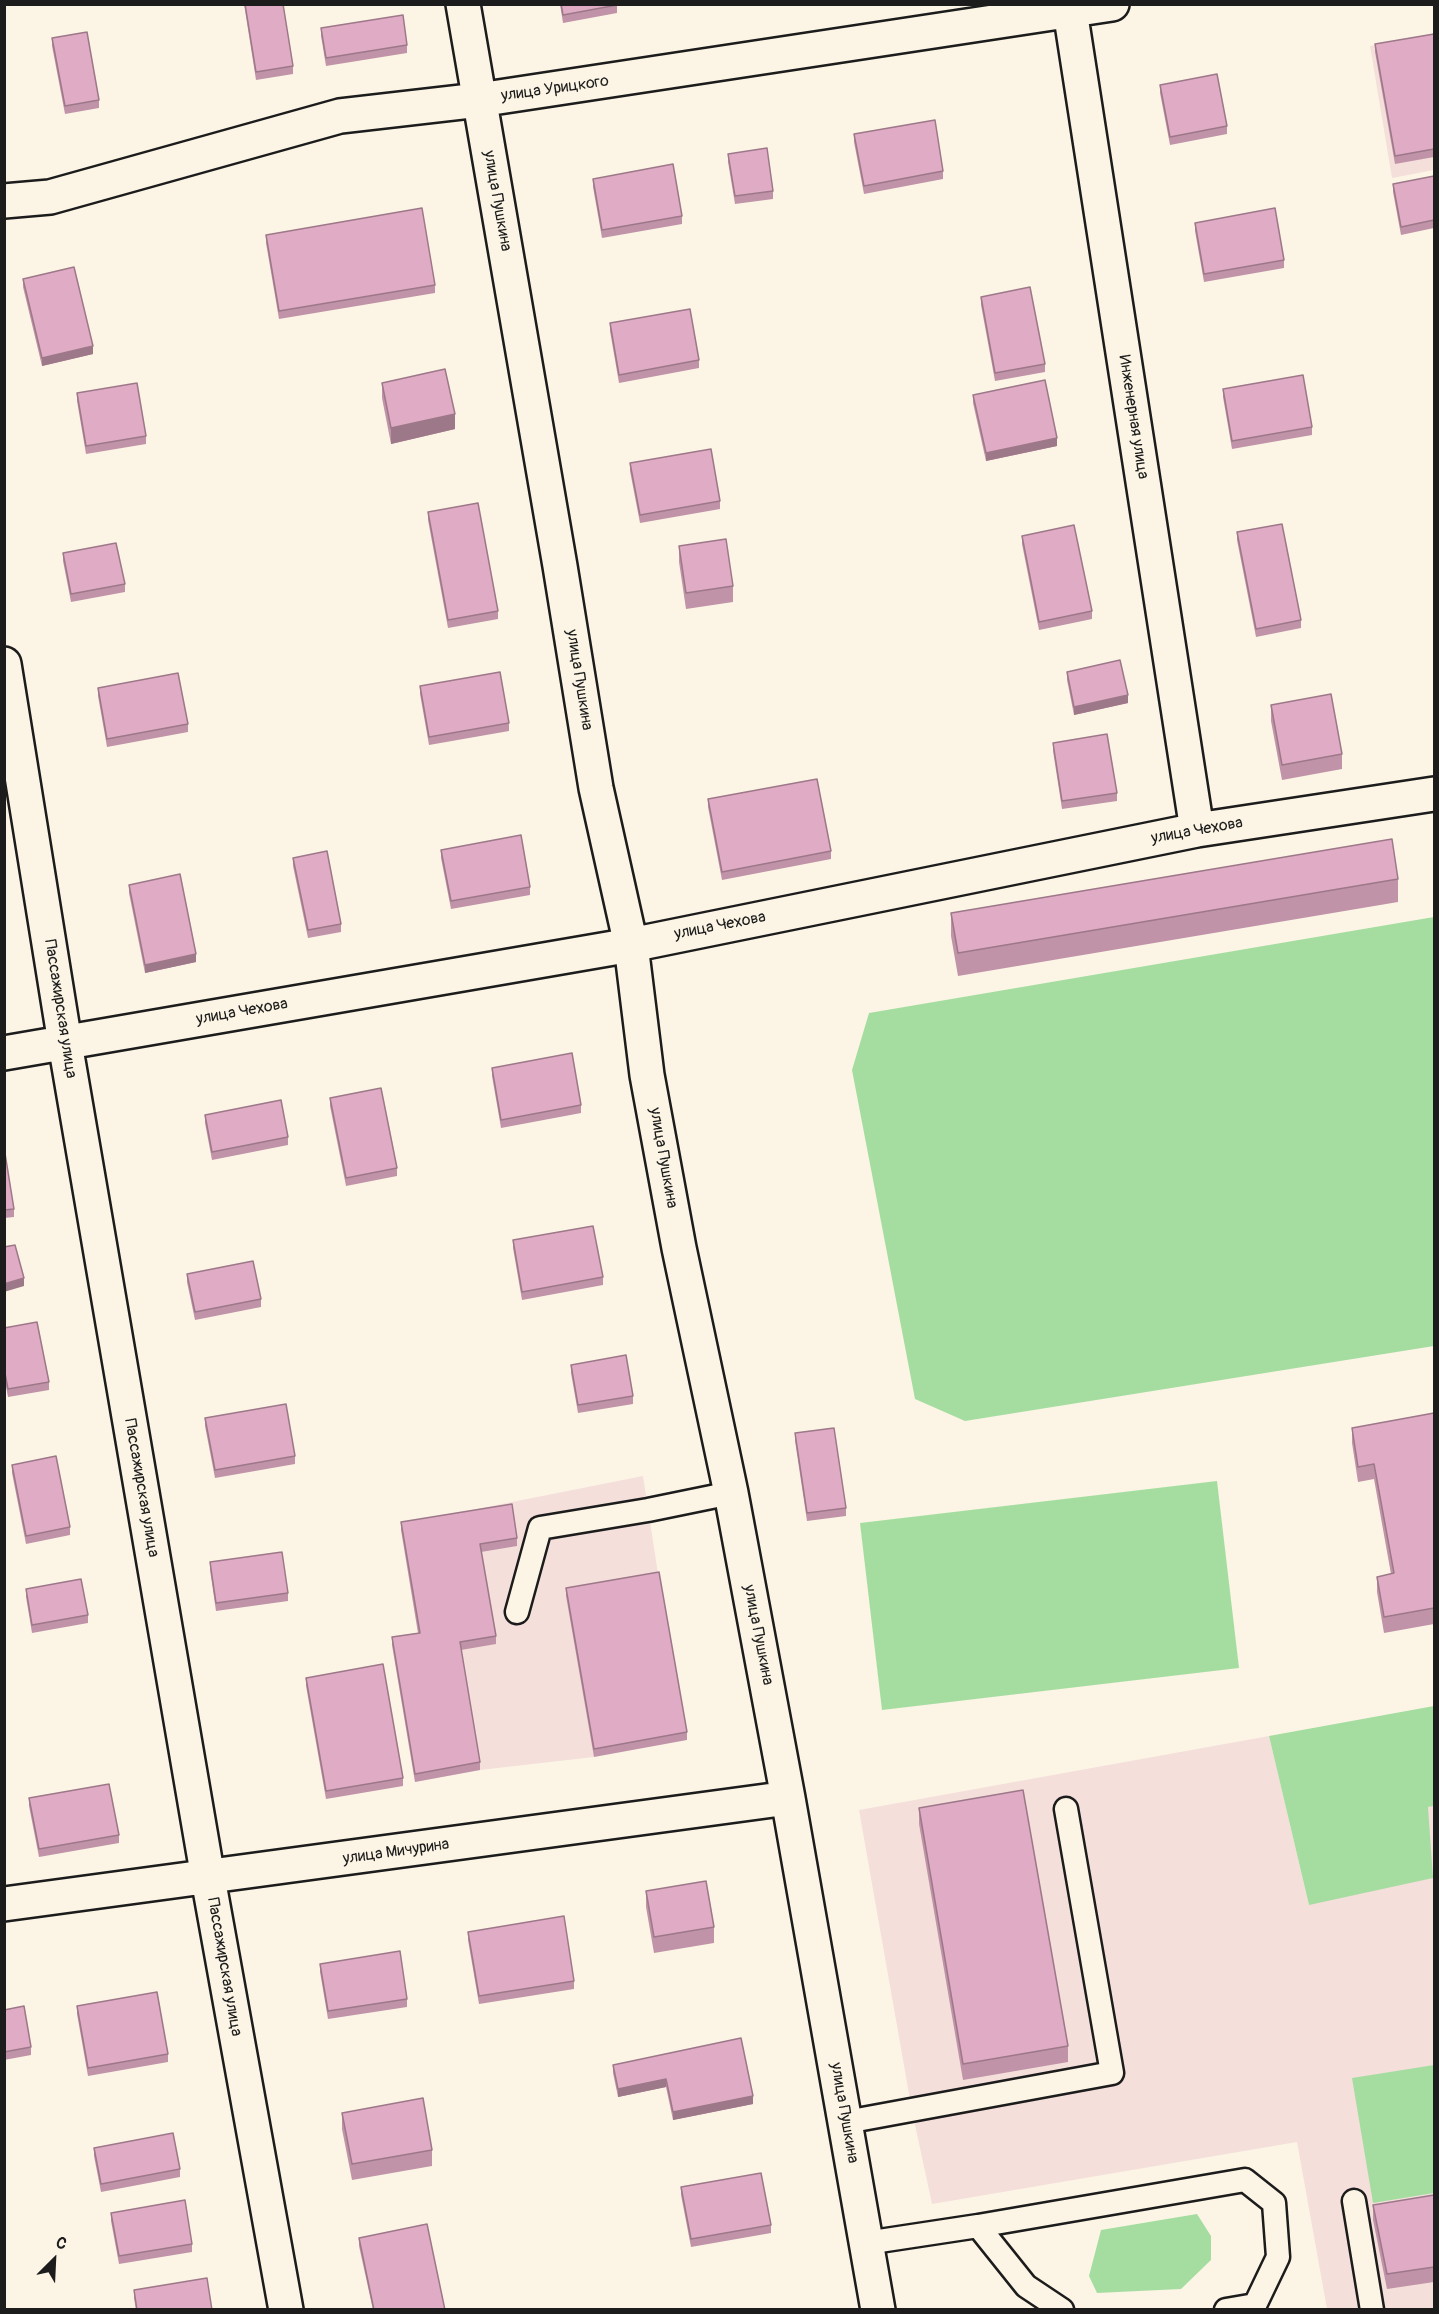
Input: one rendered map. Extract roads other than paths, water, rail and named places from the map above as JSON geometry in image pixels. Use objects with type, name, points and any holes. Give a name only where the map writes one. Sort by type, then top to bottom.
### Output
[{"type":"street","name":"улица Пушкина","points":[[463,4],[596,788],[631,945],[647,1075],[731,1493],[788,1797],[878,2310]]},
{"type":"street","name":"улица Урицкого","points":[[4,201],[50,197],[340,116],[479,100],[1070,8],[1112,4]]},
{"type":"street","name":"Инженерная улица","points":[[1070,8],[1197,830]]},
{"type":"street","name":"Пассажирская улица","points":[[4,664],[65,1043],[208,1878],[286,2310]]},
{"type":"street","name":"улица Чехова","points":[[4,1053],[631,945],[1197,830],[1434,794]]},
{"type":"street","name":"улица Мичурина","points":[[4,1904],[208,1878],[788,1797]]},
{"type":"lane","points":[[518,1612],[540,1528],[731,1493]]},
{"type":"lane","points":[[846,2122],[1112,2073],[1066,1809]]},
{"type":"lane","points":[[866,2243],[1245,2180],[1274,2203],[1278,2257],[1255,2305],[1226,2310]]},
{"type":"lane","points":[[1354,2200],[1372,2310]]},
{"type":"lane","points":[[978,2226],[1026,2286],[1062,2310]]}]
